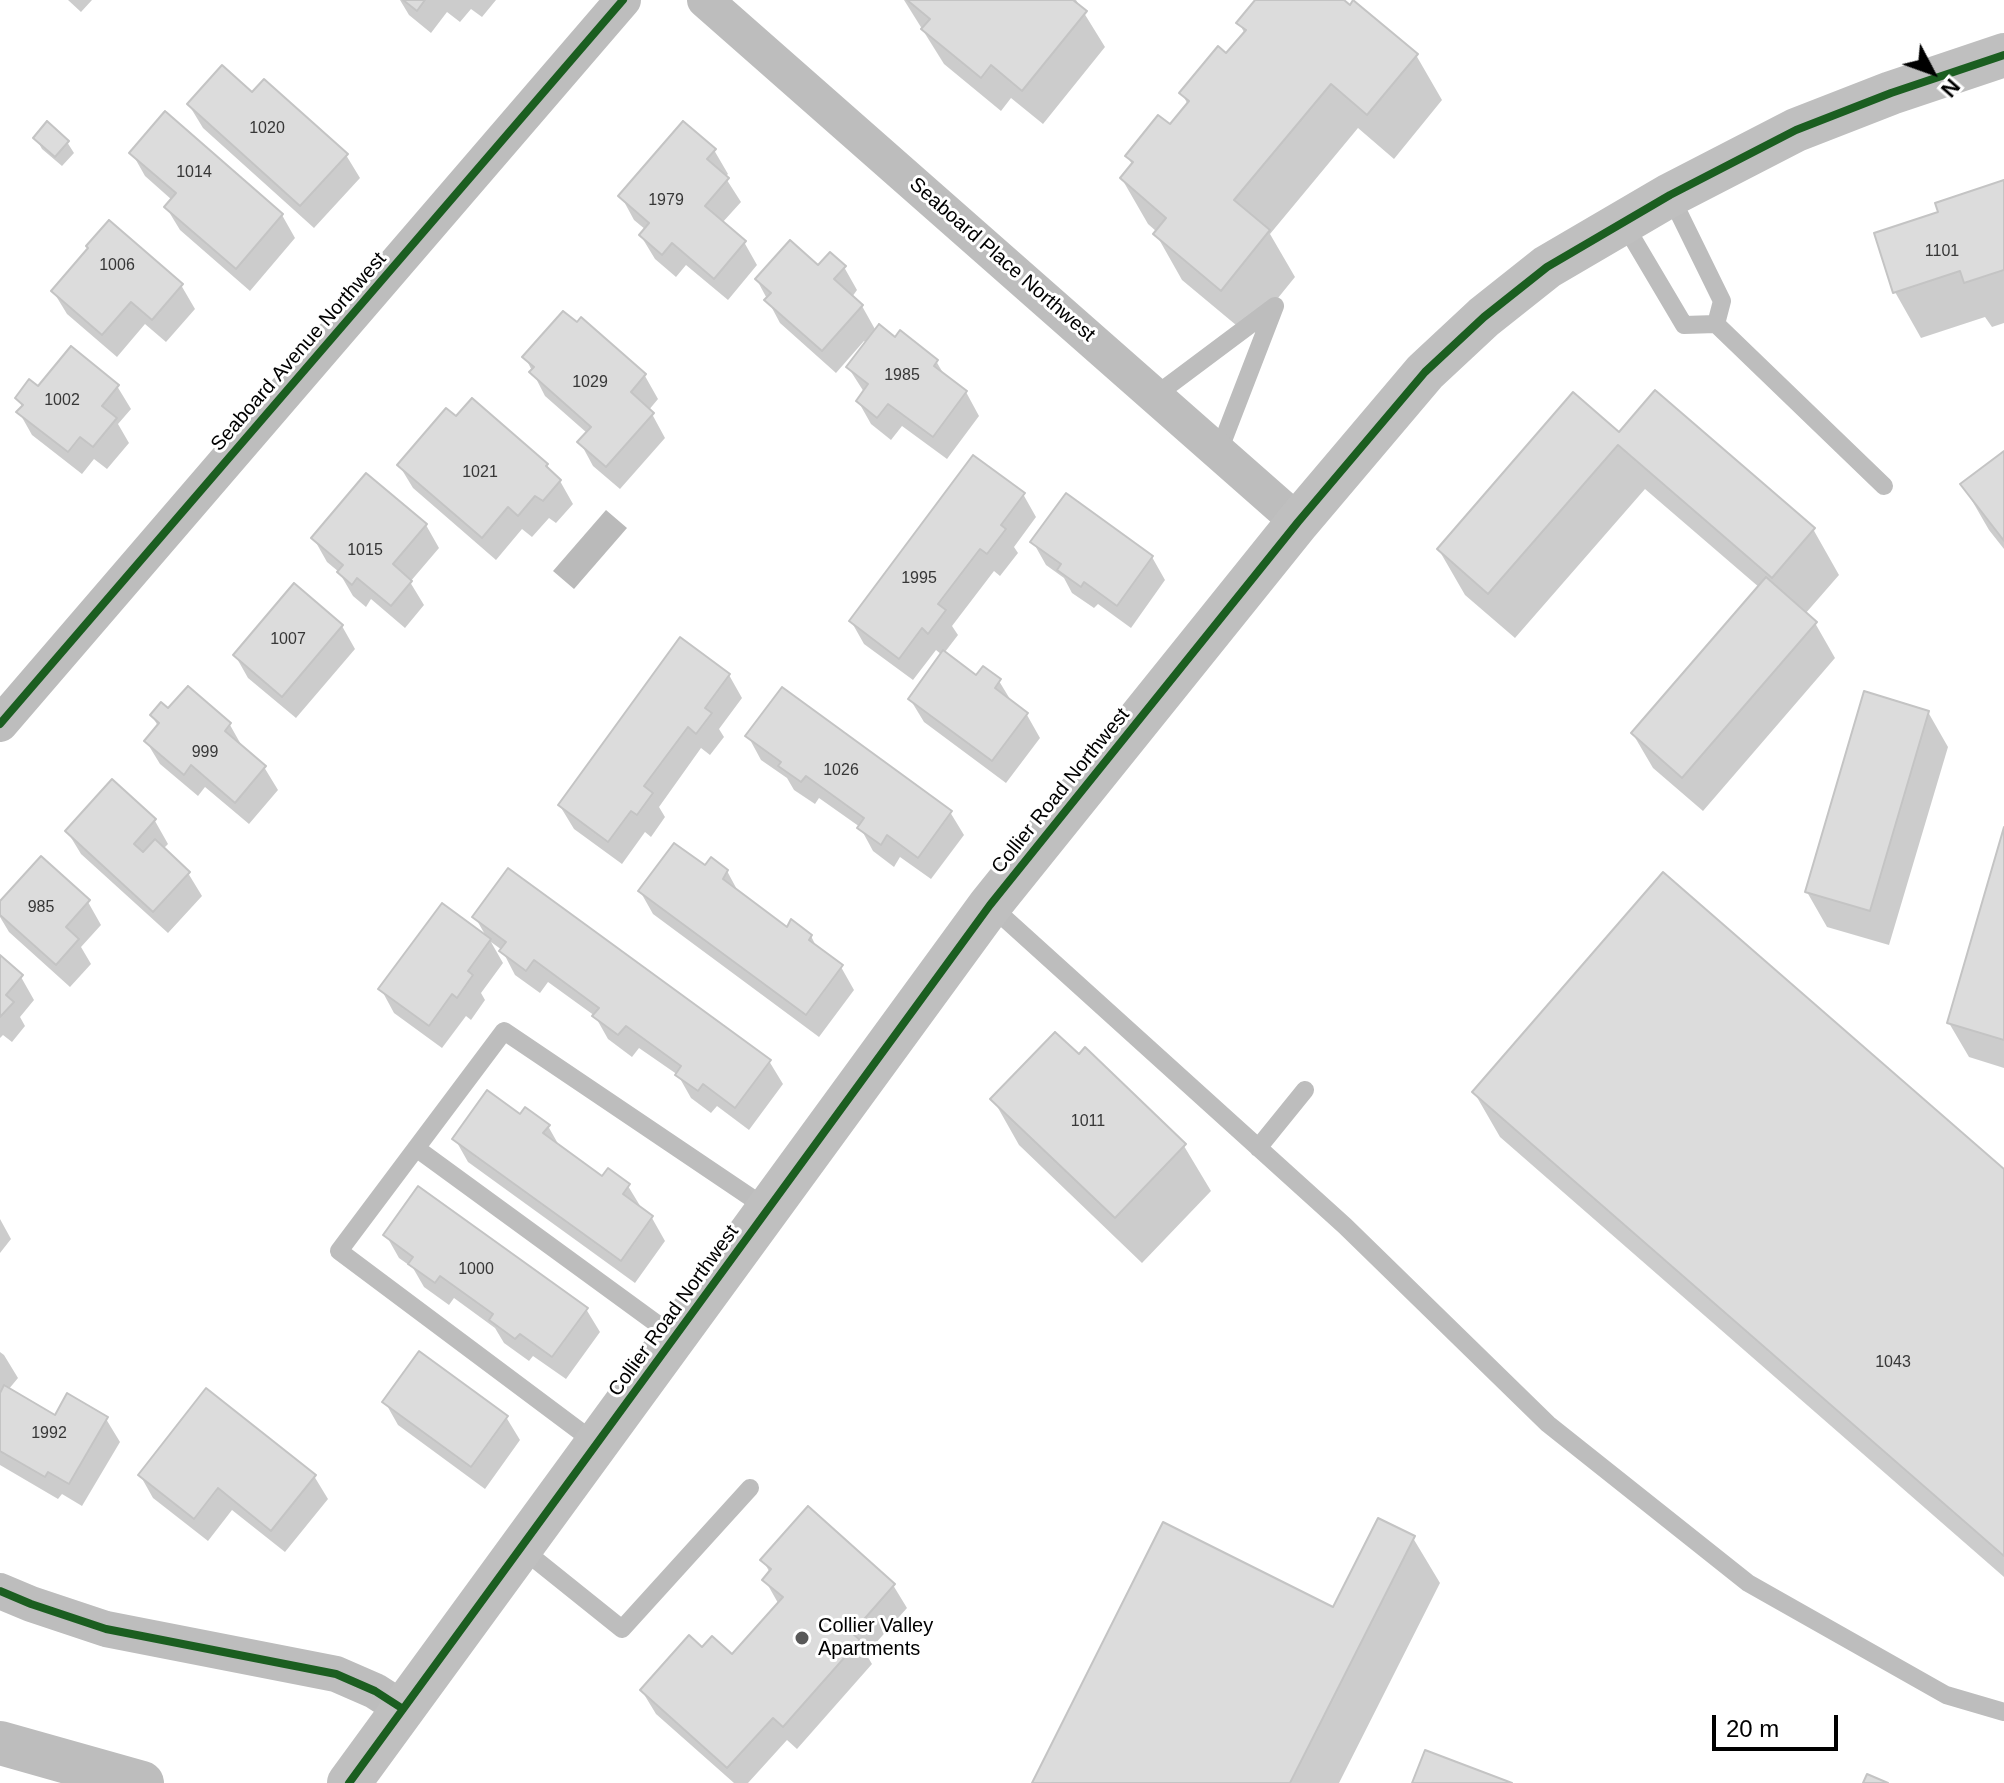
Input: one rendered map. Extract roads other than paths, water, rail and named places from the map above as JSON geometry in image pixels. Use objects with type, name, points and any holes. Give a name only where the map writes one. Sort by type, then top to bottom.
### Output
[{"type":"highway","points":[[0,1743],[142,1783]]},
{"type":"street","name":"Seaboard Avenue Northwest","points":[[0,724],[623,0]]},
{"type":"street","name":"Seaboard Place Northwest","points":[[705,0],[1298,522]]},
{"type":"street","name":"Collier Road Northwest","points":[[349,1783],[990,905],[1298,522],[1425,372],[1484,317],[1547,267],[1670,195],[1796,130],[1891,93],[2004,55]]},
{"type":"street","points":[[0,1591],[106,1629],[336,1674],[375,1691],[403,1709]]},
{"type":"lane","points":[[1670,195],[1722,301],[1716,324]]},
{"type":"lane","points":[[1623,222],[1684,325],[1716,324],[1884,486]]},
{"type":"lane","points":[[1156,395],[1275,306],[1219,451]]},
{"type":"lane","points":[[990,905],[1354,1235],[1548,1424],[1748,1583],[1946,1695],[2004,1712]]},
{"type":"lane","points":[[597,1444],[339,1251],[504,1031],[768,1209]]},
{"type":"lane","points":[[1258,1148],[1305,1090]]},
{"type":"lane","points":[[416,1148],[675,1337]]},
{"type":"lane","points":[[521,1548],[622,1629],[750,1488]]},
{"type":"place","name":"Collier Valley Apartments","points":[[802,1638]]}]
